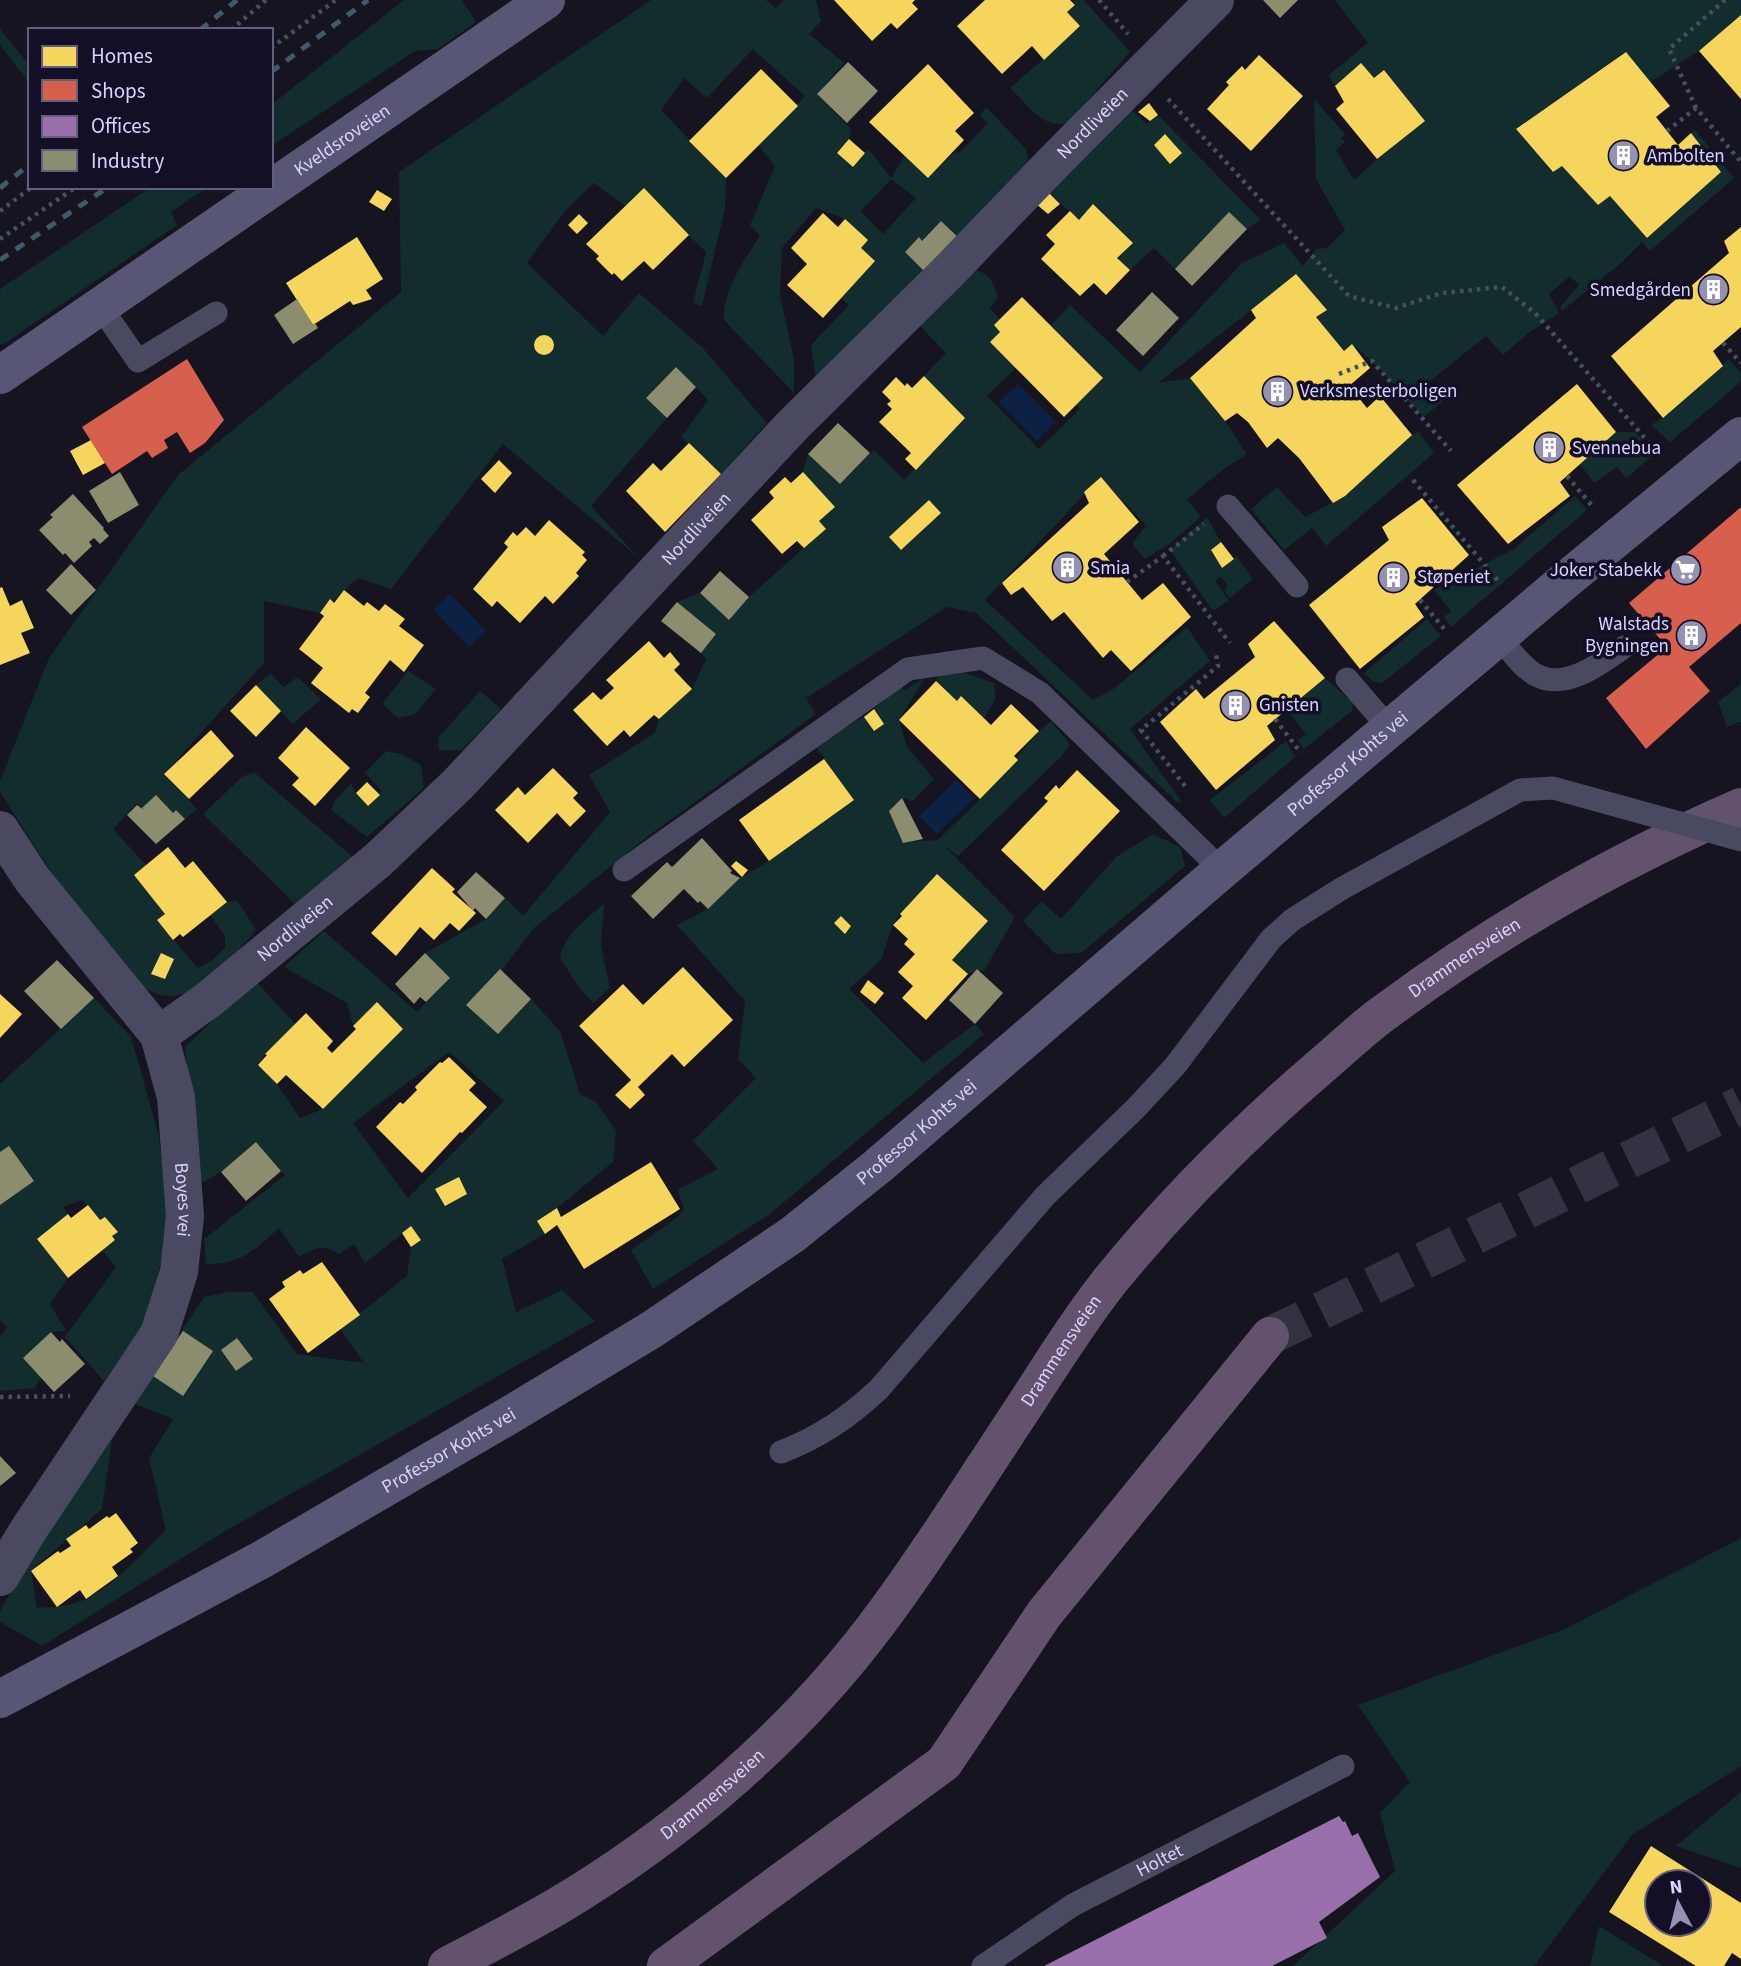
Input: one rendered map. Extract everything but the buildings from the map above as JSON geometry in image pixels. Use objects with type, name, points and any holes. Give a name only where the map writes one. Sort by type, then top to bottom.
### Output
[{"type":"highway","name":"Drammensveien","points":[[447,1966],[558,1905],[619,1866],[688,1816],[796,1717],[882,1618],[1108,1284],[1228,1151],[1306,1079],[1383,1013],[1474,950],[1629,861],[1741,807]]},
{"type":"highway","points":[[666,1966],[944,1763],[1044,1614],[1270,1336]]},
{"type":"main road","name":"Kveldsroveien","points":[[273,187],[546,0]]},
{"type":"main road","name":"Kveldsroveien","points":[[0,375],[271,189]]},
{"type":"main road","name":"Professor Kohts vei","points":[[0,1699],[261,1560],[652,1330],[792,1235],[878,1166],[1222,870],[1741,436]]},
{"type":"street","name":"Nordliveien","points":[[159,1035],[208,1000],[378,860],[458,784],[793,425],[937,283],[1215,0]]},
{"type":"street","name":"Boyes vei","points":[[0,830],[32,878],[159,1035],[176,1097],[185,1216],[179,1272],[159,1334],[0,1577]]},
{"type":"lane","points":[[100,306],[138,361],[216,313]]},
{"type":"lane","points":[[1228,506],[1297,586]]},
{"type":"lane","points":[[1499,637],[1529,670],[1541,678],[1563,679],[1589,670],[1625,647]]},
{"type":"lane","points":[[624,870],[908,669],[983,658],[1040,693],[1222,870]]},
{"type":"lane","points":[[1347,679],[1390,729]]},
{"type":"lane","points":[[781,1452],[806,1443],[831,1429],[879,1389],[1045,1196],[1136,1108],[1175,1066],[1272,939],[1292,920],[1341,889],[1520,790],[1553,788],[1741,840]]},
{"type":"lane","name":"Holtet","points":[[983,1966],[1073,1905],[1343,1766]]},
{"type":"path","points":[[233,28],[266,0]]},
{"type":"path","points":[[273,47],[336,0]]},
{"type":"path","points":[[1725,0],[1669,49],[1696,108],[1741,162]]},
{"type":"path","points":[[1144,73],[1349,296],[1396,308],[1442,293],[1502,287],[1535,313],[1663,459]]},
{"type":"path","points":[[1667,131],[1696,108]]},
{"type":"path","points":[[0,211],[29,189]]},
{"type":"path","points":[[0,239],[73,189]]},
{"type":"path","points":[[1723,343],[1741,363]]},
{"type":"path","points":[[1339,374],[1372,361],[1451,451]]},
{"type":"path","points":[[1567,476],[1598,513]]},
{"type":"path","points":[[1413,480],[1506,590]]},
{"type":"path","points":[[1127,582],[1228,506]]},
{"type":"path","points":[[1163,556],[1230,643]]},
{"type":"path","points":[[1420,600],[1451,637]]},
{"type":"path","points":[[1188,791],[1141,730],[1218,666],[1216,654]]},
{"type":"path","points":[[1275,719],[1306,759]]},
{"type":"path","points":[[0,1397],[71,1396]]},
{"type":"green space","points":[[404,0],[462,0],[476,22],[438,49],[415,51],[273,145],[273,103]]},
{"type":"green space","points":[[651,0],[766,0],[776,8],[784,0],[816,0],[821,21],[809,34],[844,63],[817,94],[851,129],[849,139],[837,153],[853,167],[868,149],[891,178],[905,155],[928,178],[956,151],[958,154],[988,123],[980,115],[986,107],[1026,149],[1028,158],[1026,166],[961,240],[941,221],[922,241],[918,238],[905,251],[926,273],[817,385],[811,345],[849,305],[841,298],[861,248],[867,240],[845,219],[816,208],[782,248],[780,295],[794,360],[794,393],[724,320],[731,286],[760,235],[750,225],[775,166],[758,145],[805,96],[753,49],[707,98],[684,78],[661,110],[726,178],[725,209],[702,306],[693,303],[706,252],[686,233],[625,206],[594,183],[565,211],[527,263],[603,336],[639,293],[702,347],[767,423],[721,474],[681,437],[708,400],[676,367],[646,398],[667,418],[591,506],[640,559],[503,444],[391,589],[358,578],[320,613],[264,601],[264,663],[164,774],[197,809],[185,819],[176,810],[173,813],[156,795],[142,808],[137,803],[113,829],[146,865],[134,875],[165,914],[157,921],[198,968],[211,961],[225,948],[225,936],[210,915],[227,902],[238,901],[256,930],[224,964],[195,987],[174,996],[156,993],[140,984],[60,886],[0,792],[0,781],[49,658],[178,475],[401,292],[399,172]],"holes":[[[891,179],[916,198],[883,234],[861,211]]]},
{"type":"green space","points":[[1074,0],[1084,0],[1130,52],[1069,122],[1052,123],[1036,114],[1010,88],[1080,27],[1067,12],[1075,5]]},
{"type":"green space","points":[[1335,0],[1741,0],[1741,15],[1699,51],[1650,82],[1625,52],[1516,129],[1552,172],[1562,166],[1598,205],[1610,196],[1647,238],[1721,172],[1691,133],[1695,130],[1734,178],[1650,251],[1642,242],[1621,263],[1562,311],[1560,307],[1579,285],[1570,276],[1549,294],[1559,313],[1530,332],[1503,355],[1486,336],[1429,382],[1443,401],[1424,417],[1372,361],[1353,345],[1344,351],[1316,317],[1326,310],[1296,275],[1158,383],[1190,378],[1225,421],[1247,454],[1187,499],[1201,517],[1168,545],[1145,559],[1132,544],[1146,525],[1100,478],[985,600],[1093,700],[1115,688],[1187,627],[1210,661],[1130,729],[1181,801],[1178,803],[974,611],[947,607],[806,698],[816,714],[647,837],[534,928],[499,974],[498,1033],[531,999],[560,1031],[580,1094],[596,1102],[616,1131],[613,1162],[537,1221],[545,1234],[502,1259],[516,1312],[562,1290],[595,1321],[222,1533],[42,1646],[0,1622],[0,1611],[36,1548],[112,1440],[102,1509],[31,1571],[37,1608],[74,1603],[97,1593],[128,1568],[166,1530],[149,1458],[173,1419],[133,1403],[204,1297],[228,1292],[253,1292],[297,1354],[364,1363],[340,1329],[407,1276],[411,1247],[421,1240],[411,1227],[365,1263],[354,1244],[339,1254],[319,1248],[299,1257],[279,1228],[238,1259],[206,1264],[204,1239],[285,1175],[256,1142],[221,1172],[199,1184],[185,1047],[255,980],[295,1024],[265,1054],[258,1065],[277,1084],[300,1118],[323,1109],[403,1029],[377,1003],[353,1026],[347,1003],[284,967],[324,931],[417,1012],[450,978],[425,953],[486,919],[505,898],[523,916],[610,812],[589,775],[655,733],[659,719],[692,689],[706,659],[701,653],[716,634],[677,602],[700,593],[729,619],[749,597],[825,529],[819,521],[803,472],[808,454],[840,484],[874,450],[904,480],[964,418],[924,376],[946,353],[920,326],[973,270],[990,278],[998,296],[990,309],[1000,319],[994,325],[1000,332],[990,342],[1016,368],[987,396],[1039,449],[1080,409],[1076,405],[1103,378],[1051,325],[1070,305],[1140,372],[1242,263],[1284,243],[1303,266],[1316,249],[1327,248],[1345,230],[1316,179],[1314,99],[1345,134],[1341,138],[1345,142],[1336,150],[1354,180],[1423,118],[1384,70],[1374,78],[1361,63],[1335,86],[1329,75],[1368,43]],"holes":[[[449,1052],[504,1101],[408,1198],[353,1123]],[[238,1339],[253,1359],[236,1371],[221,1350]]]},
{"type":"green space","points":[[0,29],[28,64],[28,81],[0,45]]},
{"type":"green space","points":[[1131,109],[1146,124],[1158,115],[1261,220],[1247,229],[1229,213],[1175,269],[1154,248],[1130,270],[1117,258],[1132,242],[1094,204],[1079,220],[1047,191]]},
{"type":"green space","points":[[148,189],[205,189],[171,212],[177,225],[4,344],[0,344],[0,289]]},
{"type":"green space","points":[[1729,359],[1741,373],[1741,382],[1670,442],[1651,425],[1663,418]]},
{"type":"green space","points":[[1419,432],[1434,453],[1326,546],[1312,528],[1284,550],[1251,509],[1277,487],[1305,517],[1345,496],[1412,435]]},
{"type":"green space","points":[[1616,432],[1635,432],[1655,454],[1626,478],[1617,467],[1594,483],[1580,464]]},
{"type":"green space","points":[[1575,496],[1587,510],[1451,627],[1444,617],[1451,611],[1434,590],[1514,549]]},
{"type":"green space","points":[[1207,517],[1221,542],[1211,551],[1222,568],[1237,556],[1253,579],[1230,598],[1224,591],[1228,586],[1221,577],[1215,581],[1229,600],[1213,611],[1170,550]]},
{"type":"green space","points":[[1427,619],[1441,636],[1382,683],[1374,682],[1364,673]]},
{"type":"green space","points":[[940,669],[954,669],[994,683],[996,698],[984,718],[962,696],[957,701],[936,681]]},
{"type":"green space","points":[[408,671],[436,689],[414,715],[398,718],[382,704]]},
{"type":"green space","points":[[271,674],[284,687],[297,677],[321,699],[293,724],[256,685]]},
{"type":"green space","points":[[925,678],[899,720],[907,747],[934,779],[913,801],[902,798],[903,842],[938,840],[980,799],[1039,731],[1051,721],[1070,745],[1060,758],[958,856],[944,846],[1015,917],[984,971],[977,970],[968,974],[952,960],[988,921],[937,874],[900,914],[893,925],[881,960],[849,989],[923,1063],[975,1024],[984,1034],[770,1214],[653,1289],[631,1250],[679,1216],[684,1208],[677,1190],[718,1169],[693,1141],[756,1078],[738,1059],[745,1001],[677,925],[708,909],[740,878],[769,861],[854,800],[814,744],[864,717],[874,731],[874,709],[889,696],[898,683],[904,690]]},
{"type":"green space","points":[[1325,678],[1353,703],[1352,711],[1304,749],[1298,740],[1306,734],[1287,710]]},
{"type":"green space","points":[[1741,684],[1741,721],[1727,727],[1718,702]]},
{"type":"green space","points":[[480,691],[501,709],[462,750],[439,750],[438,738]]},
{"type":"green space","points":[[1286,741],[1295,757],[1224,818],[1210,800]]},
{"type":"green space","points":[[386,751],[401,754],[421,765],[424,788],[367,837],[331,810],[334,802],[351,783],[368,806],[382,791],[365,773]]},
{"type":"green space","points":[[254,772],[355,859],[296,905],[203,814],[242,777]]},
{"type":"green space","points":[[1153,834],[1180,847],[1185,866],[1081,953],[1056,954],[1023,921],[1041,901],[1061,919],[1116,857]]},
{"type":"green space","points":[[604,904],[601,946],[610,988],[593,1003],[580,989],[560,958],[571,935]]},
{"type":"green space","points":[[94,998],[131,1037],[159,1136],[170,1228],[146,1320],[104,1381],[65,1337],[116,1267],[102,1250],[115,1240],[112,1236],[117,1232],[105,1217],[100,1220],[82,1200],[63,1207],[68,1214],[37,1239],[68,1278],[50,1304],[66,1331],[51,1332],[41,1378],[35,1388],[0,1391],[0,1336],[7,1327],[0,1320],[0,1084]]},
{"type":"green space","points":[[1741,1538],[1741,1766],[1632,1835],[1534,1966],[1293,1966],[1395,1871],[1380,1813],[1410,1782],[1358,1705],[1565,1629]]},
{"type":"green space","points":[[1741,1792],[1741,1868],[1676,1846]]},
{"type":"green space","points":[[1599,1926],[1663,1966],[1590,1966]]},
{"type":"water","points":[[1018,384],[1056,422],[1037,441],[999,402]]},
{"type":"water","points":[[450,594],[486,631],[469,647],[433,610]]},
{"type":"water","points":[[956,780],[974,798],[937,834],[919,816]]},
{"type":"tunnel","points":[[1270,1336],[1741,1105]]},
{"type":"railway","points":[[202,28],[237,0]]},
{"type":"railway","points":[[273,71],[368,0]]},
{"type":"railway","points":[[0,188],[28,166]]},
{"type":"railway","points":[[0,260],[105,189]]},
{"type":"place","name":"Ambolten","points":[[1624,156]]},
{"type":"place","name":"Smedgården","points":[[1714,290]]},
{"type":"place","name":"Verksmesterboligen","points":[[1277,391]]},
{"type":"place","name":"Svennebua","points":[[1549,448]]},
{"type":"place","name":"Smia","points":[[1067,568]]},
{"type":"place","name":"Joker Stabekk","points":[[1685,570]]},
{"type":"place","name":"Støperiet","points":[[1394,577]]},
{"type":"place","name":"Walstads Bygningen","points":[[1692,635]]},
{"type":"place","name":"Gnisten","points":[[1236,705]]}]
